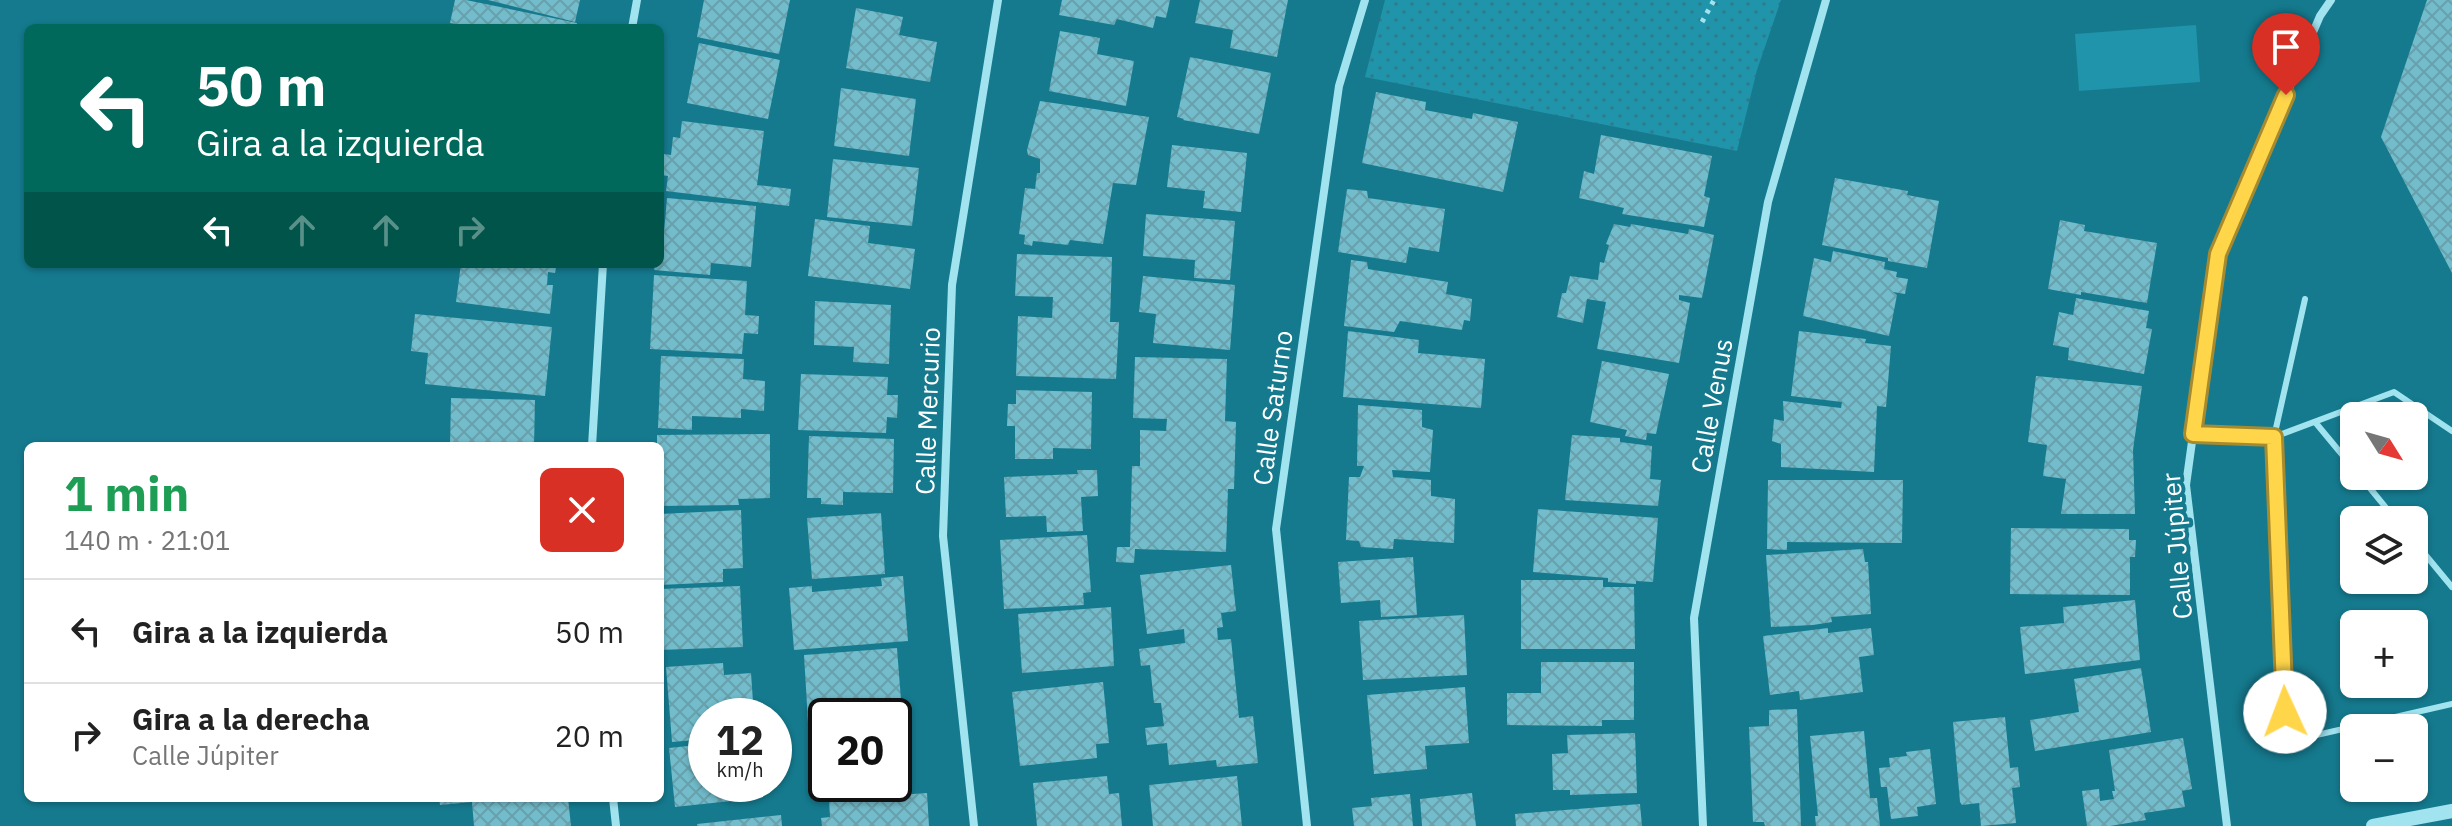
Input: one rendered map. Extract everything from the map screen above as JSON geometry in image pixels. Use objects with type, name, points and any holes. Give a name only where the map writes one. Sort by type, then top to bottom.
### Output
[{"type":"street","points":[[633,24],[637,0]]},
{"type":"street","name":"Calle Mercurio","points":[[974,826],[943,536],[952,285],[998,0]]},
{"type":"street","name":"Calle Saturno","points":[[1307,826],[1276,529],[1339,86],[1365,0]]},
{"type":"street","name":"Calle Venus","points":[[1703,826],[1694,618],[1768,202],[1826,0]]},
{"type":"street","name":"Calle Júpiter","points":[[2227,826],[2186,485],[2218,254],[2320,16],[2331,0]]},
{"type":"street","points":[[592,442],[603,268]]},
{"type":"street","points":[[613,802],[616,826]]},
{"type":"street","points":[[2373,826],[2452,811]]},
{"type":"lane","points":[[2305,299],[2274,437],[2286,742],[2452,704]]},
{"type":"lane","points":[[2193,434],[2274,437],[2394,392],[2452,431]]},
{"type":"lane","points":[[2315,422],[2340,452]]},
{"type":"lane","points":[[2371,490],[2385,506]]},
{"type":"lane","points":[[2428,558],[2452,587]]},
{"type":"path","points":[[1702,22],[1714,0]]},
{"type":"shaded area","points":[[1385,0],[1781,0],[1757,70],[1737,151],[1365,77]]},
{"type":"shaded area","points":[[2196,25],[2200,82],[2079,91],[2075,34]]},
{"type":"building","points":[[455,0],[466,0],[577,23],[455,24],[450,23]]},
{"type":"building","points":[[488,0],[580,0],[575,22]]},
{"type":"building","points":[[704,0],[790,0],[779,54],[697,37]]},
{"type":"building","points":[[1062,0],[1170,0],[1166,18],[1156,16],[1153,28],[1117,19],[1114,25],[1059,15]]},
{"type":"building","points":[[1200,0],[1288,0],[1277,57],[1230,48],[1233,30],[1195,23]]},
{"type":"building","points":[[2427,0],[2452,0],[2452,273],[2381,137]]},
{"type":"building","points":[[856,8],[903,17],[899,35],[937,42],[930,82],[846,68]]},
{"type":"building","points":[[1060,31],[1100,38],[1097,54],[1134,61],[1126,106],[1049,91]]},
{"type":"building","points":[[699,43],[780,60],[768,119],[687,103]]},
{"type":"building","points":[[1190,57],[1271,73],[1259,134],[1177,117]]},
{"type":"building","points":[[841,88],[916,99],[909,156],[834,146]]},
{"type":"building","points":[[1376,92],[1426,102],[1425,110],[1472,119],[1473,113],[1518,122],[1503,192],[1362,163]]},
{"type":"building","points":[[1040,101],[1149,117],[1136,185],[1113,183],[1103,244],[1070,240],[1068,245],[1033,241],[1032,246],[1024,244],[1025,235],[1019,234],[1025,188],[1035,189],[1037,173],[1040,173],[1040,159],[1028,155],[1027,150]]},
{"type":"building","points":[[682,121],[764,131],[757,185],[791,189],[789,206],[666,191],[668,176],[664,175],[664,154],[671,155],[673,137],[680,138]]},
{"type":"building","points":[[1601,135],[1712,156],[1704,196],[1710,198],[1704,227],[1622,214],[1624,208],[1579,198],[1584,171],[1594,174]]},
{"type":"building","points":[[1172,145],[1247,153],[1241,212],[1203,208],[1205,191],[1167,187]]},
{"type":"building","points":[[833,159],[919,168],[912,226],[827,217]]},
{"type":"building","points":[[1835,178],[1908,191],[1907,195],[1939,201],[1927,268],[1822,245]]},
{"type":"building","points":[[1347,189],[1367,191],[1368,198],[1445,209],[1439,252],[1409,247],[1406,263],[1338,252]]},
{"type":"building","points":[[667,198],[756,206],[751,267],[711,263],[710,275],[654,270],[664,268]]},
{"type":"building","points":[[1146,214],[1235,221],[1230,280],[1194,278],[1195,260],[1143,256]]},
{"type":"building","points":[[815,219],[870,226],[868,243],[915,249],[910,289],[808,276]]},
{"type":"building","points":[[2060,220],[2085,225],[2084,231],[2157,243],[2147,303],[2048,289]]},
{"type":"building","points":[[1614,224],[1688,234],[1689,229],[1714,235],[1702,298],[1679,295],[1679,300],[1690,303],[1679,363],[1597,349],[1606,302],[1587,299],[1583,323],[1557,317],[1562,293],[1566,293],[1570,276],[1598,280],[1600,262],[1604,263],[1609,245],[1606,244]]},
{"type":"building","points":[[1833,251],[1885,262],[1884,269],[1897,272],[1896,277],[1908,279],[1905,294],[1893,292],[1897,295],[1889,336],[1803,316],[1814,258],[1831,262]]},
{"type":"building","points":[[1017,254],[1112,257],[1110,322],[1119,322],[1116,379],[1016,376],[1018,316],[1052,318],[1053,297],[1015,296]]},
{"type":"building","points":[[1351,260],[1367,262],[1368,269],[1448,282],[1446,294],[1472,299],[1470,321],[1464,320],[1462,330],[1400,321],[1394,332],[1344,326]]},
{"type":"building","points":[[460,268],[556,268],[555,273],[548,272],[547,285],[553,285],[550,314],[456,302]]},
{"type":"building","points":[[654,275],[747,281],[745,315],[759,316],[758,334],[744,333],[742,354],[650,349]]},
{"type":"building","points":[[1143,276],[1235,285],[1230,350],[1153,343],[1156,314],[1139,312]]},
{"type":"building","points":[[2076,298],[2149,311],[2146,328],[2152,329],[2144,374],[2068,360],[2069,348],[2053,345],[2059,312],[2073,315]]},
{"type":"building","points":[[815,301],[891,305],[889,364],[853,362],[854,347],[814,345]]},
{"type":"building","points":[[415,314],[552,327],[545,396],[425,384],[428,353],[411,351]]},
{"type":"building","points":[[1348,331],[1419,340],[1418,353],[1485,359],[1481,408],[1343,397]]},
{"type":"building","points":[[1799,331],[1866,339],[1865,343],[1891,346],[1886,407],[1877,406],[1874,472],[1781,467],[1781,444],[1772,441],[1774,419],[1784,421],[1783,401],[1841,408],[1842,402],[1791,396]]},
{"type":"building","points":[[661,356],[744,359],[743,379],[765,381],[764,411],[741,409],[741,418],[692,416],[692,430],[658,428]]},
{"type":"building","points":[[1135,357],[1227,359],[1225,421],[1236,422],[1234,489],[1228,489],[1226,552],[1135,549],[1134,563],[1116,562],[1117,547],[1130,547],[1132,466],[1140,466],[1140,430],[1166,431],[1167,419],[1133,418]]},
{"type":"building","points":[[1602,361],[1669,374],[1656,434],[1647,433],[1646,440],[1625,436],[1627,430],[1590,422]]},
{"type":"building","points":[[801,374],[888,377],[887,395],[898,395],[897,418],[887,417],[886,433],[798,430]]},
{"type":"building","points":[[2036,376],[2142,386],[2133,450],[2135,514],[2061,514],[2066,479],[2043,476],[2047,445],[2028,442]]},
{"type":"building","points":[[1016,390],[1092,392],[1091,449],[1053,448],[1053,459],[1015,459],[1015,426],[1007,426],[1008,404],[1016,404]]},
{"type":"building","points":[[451,398],[535,400],[534,442],[450,442]]},
{"type":"building","points":[[1358,405],[1422,410],[1422,427],[1433,430],[1430,472],[1392,470],[1393,477],[1431,480],[1431,496],[1455,499],[1454,543],[1394,539],[1393,549],[1361,547],[1359,541],[1346,540],[1349,477],[1360,477],[1364,466],[1357,466]]},
{"type":"building","points":[[770,434],[770,498],[738,499],[739,505],[664,506],[664,442],[657,442],[657,435]]},
{"type":"building","points":[[1572,435],[1620,438],[1620,442],[1652,446],[1650,479],[1661,480],[1658,506],[1565,500]]},
{"type":"building","points":[[809,436],[894,439],[893,493],[843,492],[843,505],[821,504],[821,498],[807,498]]},
{"type":"building","points":[[1077,470],[1097,470],[1098,496],[1081,497],[1083,531],[1047,532],[1046,516],[1006,517],[1004,477],[1078,474]]},
{"type":"building","points":[[1768,480],[1903,480],[1902,543],[1787,542],[1787,550],[1767,549]]},
{"type":"building","points":[[1538,509],[1658,518],[1653,582],[1608,582],[1608,578],[1533,572]]},
{"type":"building","points":[[741,510],[743,568],[723,569],[723,582],[664,585],[664,514]]},
{"type":"building","points":[[881,513],[885,574],[812,579],[807,518]]},
{"type":"building","points":[[2011,528],[2129,529],[2129,540],[2136,540],[2135,557],[2130,557],[2130,595],[2010,594]]},
{"type":"building","points":[[1087,535],[1091,592],[1083,593],[1084,605],[1004,609],[1000,540]]},
{"type":"building","points":[[1863,549],[1865,562],[1868,562],[1871,614],[1831,617],[1832,622],[1813,625],[1771,627],[1766,555]]},
{"type":"building","points":[[1413,557],[1417,615],[1381,617],[1380,600],[1341,603],[1338,562]]},
{"type":"building","points":[[1231,565],[1236,611],[1221,613],[1223,627],[1217,628],[1218,640],[1231,639],[1239,718],[1253,716],[1258,763],[1217,767],[1216,760],[1169,765],[1167,743],[1147,745],[1145,728],[1164,726],[1161,703],[1154,703],[1150,665],[1141,666],[1139,649],[1185,643],[1184,629],[1147,634],[1140,575]]},
{"type":"building","points":[[903,576],[908,641],[794,650],[789,588],[812,586],[812,592],[882,586],[881,578]]},
{"type":"building","points":[[1521,580],[1603,580],[1603,587],[1634,587],[1635,649],[1521,649]]},
{"type":"building","points":[[740,586],[743,647],[664,650],[664,589]]},
{"type":"building","points":[[2135,600],[2140,660],[2025,674],[2020,627],[2064,623],[2063,607]]},
{"type":"building","points":[[1111,607],[1114,666],[1022,673],[1018,614]]},
{"type":"building","points":[[1464,615],[1467,675],[1363,680],[1359,621]]},
{"type":"building","points":[[1828,628],[1828,633],[1871,628],[1874,655],[1859,657],[1863,692],[1800,700],[1799,691],[1770,695],[1763,636]]},
{"type":"building","points":[[897,648],[901,698],[808,698],[808,722],[804,655]]},
{"type":"building","points":[[1541,662],[1634,662],[1634,720],[1602,720],[1602,726],[1507,725],[1507,693],[1541,693]]},
{"type":"building","points":[[723,663],[724,675],[751,673],[753,698],[688,698],[688,741],[672,742],[666,667]]},
{"type":"building","points":[[2141,668],[2151,732],[2035,751],[2030,720],[2079,712],[2074,679]]},
{"type":"building","points":[[1103,682],[1109,743],[1096,744],[1097,758],[1020,766],[1012,692]]},
{"type":"building","points":[[1465,687],[1469,743],[1425,746],[1427,769],[1374,774],[1367,695]]},
{"type":"building","points":[[1797,709],[1801,826],[1765,826],[1764,822],[1753,822],[1749,727],[1769,726],[1769,710]]},
{"type":"building","points":[[2005,717],[2010,768],[2018,767],[2020,787],[2012,788],[2016,823],[1981,826],[1979,803],[1962,805],[1960,802],[1953,722]]},
{"type":"building","points":[[1864,731],[1870,798],[1877,798],[1880,826],[1816,826],[1815,816],[1818,816],[1810,736]]},
{"type":"building","points":[[1635,733],[1637,793],[1570,795],[1570,790],[1553,790],[1552,754],[1568,753],[1567,735]]},
{"type":"building","points":[[2183,738],[2192,789],[2182,791],[2185,807],[2144,813],[2146,820],[2087,826],[2082,791],[2099,789],[2100,801],[2114,799],[2109,750]]},
{"type":"building","points":[[688,746],[688,802],[722,802],[675,807],[669,748]]},
{"type":"building","points":[[1930,749],[1936,804],[1917,807],[1918,816],[1891,819],[1887,787],[1881,787],[1879,768],[1890,767],[1889,758]]},
{"type":"building","points":[[1107,776],[1109,794],[1119,793],[1122,826],[1037,826],[1033,783]]},
{"type":"building","points":[[1237,776],[1242,826],[1153,826],[1149,785]]},
{"type":"building","points":[[927,793],[929,826],[822,826],[821,818],[830,817],[829,802],[912,802],[912,794]]},
{"type":"building","points":[[1472,793],[1476,826],[1422,826],[1420,799]]},
{"type":"building","points":[[1410,794],[1413,826],[1354,826],[1352,808],[1372,806],[1371,798]]},
{"type":"building","points":[[440,802],[472,802],[440,805]]},
{"type":"building","points":[[472,802],[568,802],[571,826],[474,826]]},
{"type":"building","points":[[1640,804],[1642,826],[1516,826],[1515,814]]},
{"type":"building","points":[[781,815],[782,826],[697,826],[697,824]]},
{"type":"route","points":[[2285,712],[2274,437],[2193,434],[2218,254],[2286,95]]}]
